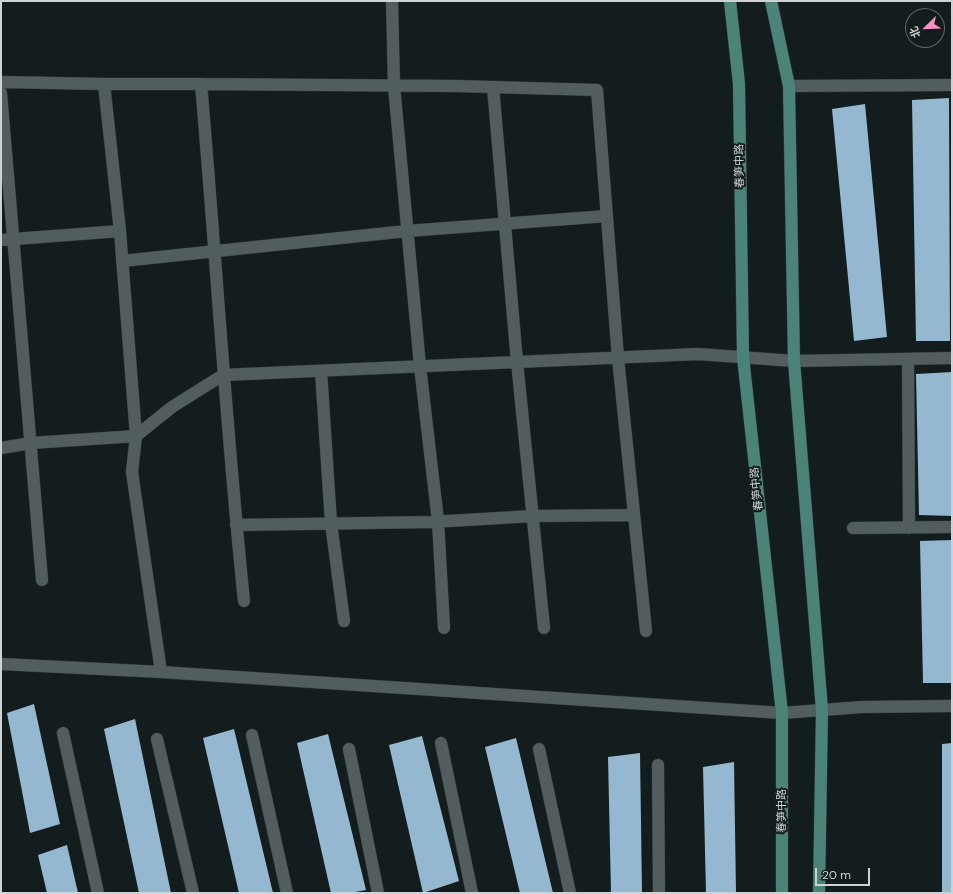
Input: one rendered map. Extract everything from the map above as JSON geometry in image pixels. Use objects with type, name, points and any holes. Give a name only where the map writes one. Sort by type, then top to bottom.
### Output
[{"type":"main road","points":[[771,1],[789,86],[794,361],[822,710],[819,893]]},
{"type":"main road","name":"春笋中路","points":[[730,2],[739,84],[743,358],[782,713],[782,893]]},
{"type":"street","points":[[392,1],[394,86],[420,366],[438,521],[444,628]]},
{"type":"street","points":[[1,82],[493,87],[597,90],[618,358],[646,631]]},
{"type":"street","points":[[104,84],[120,231],[136,436],[132,472],[162,672]]},
{"type":"street","points":[[201,84],[215,251],[223,375],[244,601]]},
{"type":"street","points":[[789,86],[952,85]]},
{"type":"street","points":[[493,87],[517,362],[544,628]]},
{"type":"street","points":[[1,93],[42,580]]},
{"type":"street","points":[[122,261],[407,231],[607,216]]},
{"type":"street","points":[[1,240],[120,231]]},
{"type":"street","points":[[1,448],[31,443],[136,436],[172,407],[223,375],[698,354],[794,361],[952,358]]},
{"type":"street","points":[[908,359],[909,528]]},
{"type":"street","points":[[321,371],[331,523],[344,620]]},
{"type":"street","points":[[236,525],[438,521],[533,516],[634,515]]},
{"type":"street","points":[[853,528],[952,527]]},
{"type":"street","points":[[1,664],[162,672],[782,713],[862,707],[952,706]]},
{"type":"street","points":[[63,733],[98,893]]},
{"type":"street","points":[[252,735],[287,893]]},
{"type":"street","points":[[157,739],[193,893]]},
{"type":"street","points":[[441,743],[472,893]]},
{"type":"street","points":[[349,749],[378,893]]},
{"type":"street","points":[[539,749],[570,893]]},
{"type":"street","points":[[658,765],[659,893]]},
{"type":"building","points":[[949,98],[950,341],[916,341],[912,100]]},
{"type":"building","points":[[865,104],[887,337],[854,341],[832,109]]},
{"type":"building","points":[[952,372],[952,516],[919,515],[916,374]]},
{"type":"building","points":[[952,540],[952,683],[923,683],[920,541]]},
{"type":"building","points":[[34,704],[60,824],[30,833],[7,713]]},
{"type":"building","points":[[135,719],[171,893],[139,893],[104,729]]},
{"type":"building","points":[[234,729],[273,893],[239,893],[203,738]]},
{"type":"building","points":[[328,734],[366,890],[350,893],[331,893],[297,743]]},
{"type":"building","points":[[422,736],[459,881],[423,893],[389,745]]},
{"type":"building","points":[[516,738],[553,893],[520,893],[485,747]]},
{"type":"building","points":[[952,743],[952,893],[942,893],[942,744]]},
{"type":"building","points":[[640,753],[642,893],[611,893],[608,757]]},
{"type":"building","points":[[734,762],[736,893],[706,893],[703,767]]},
{"type":"building","points":[[67,845],[78,893],[47,893],[38,855]]}]
